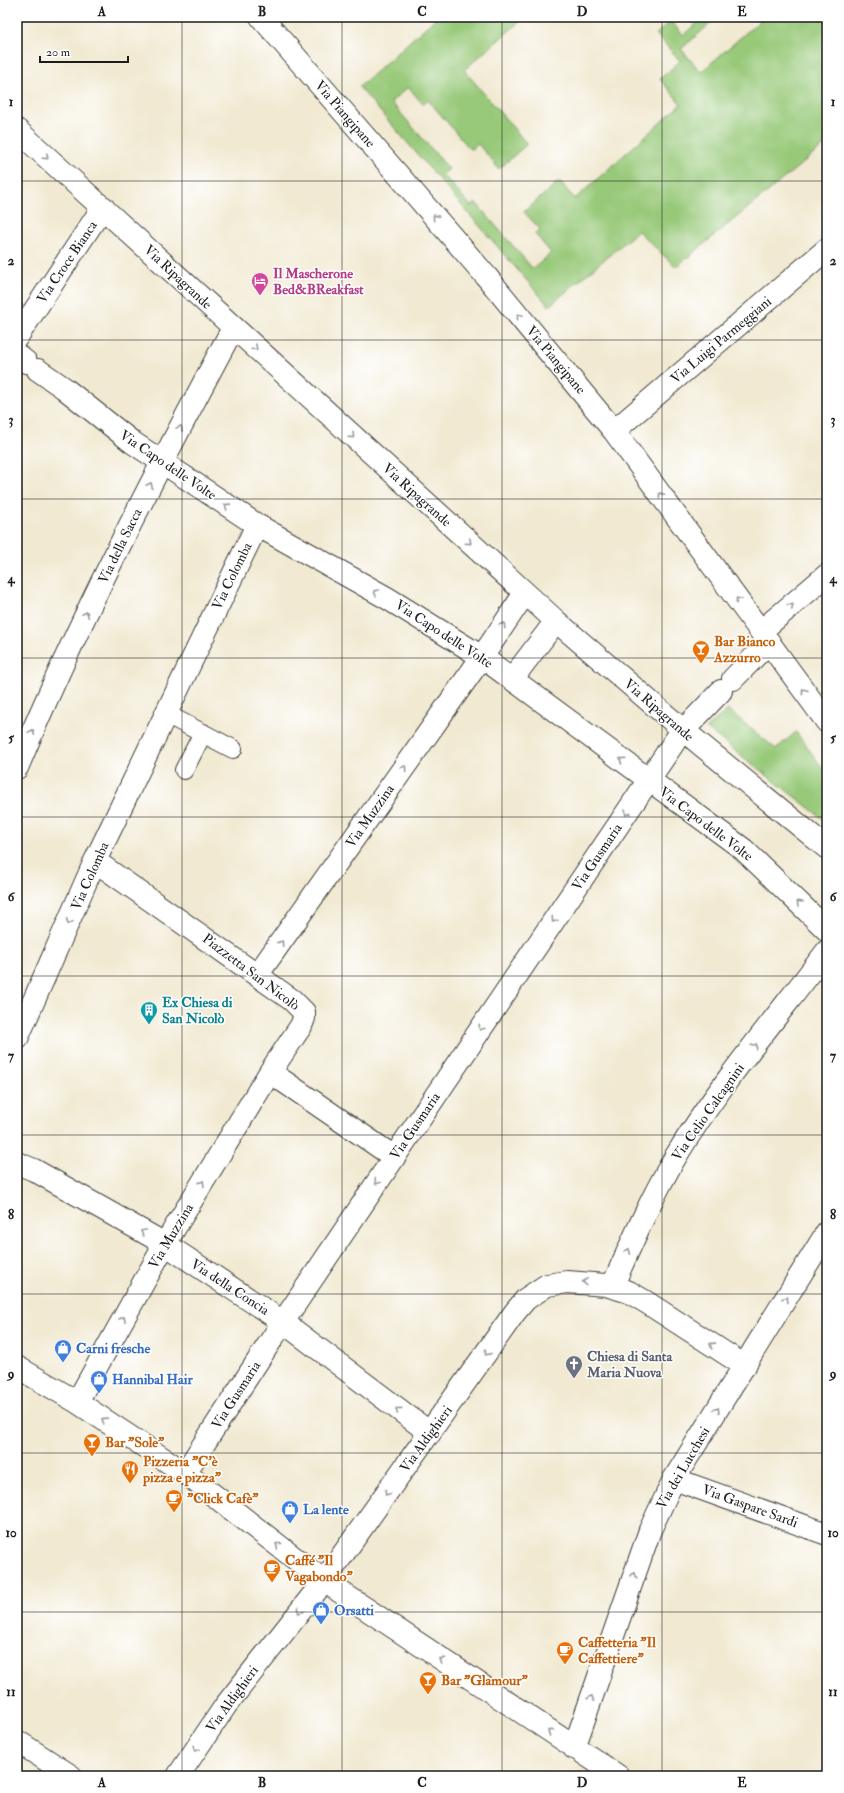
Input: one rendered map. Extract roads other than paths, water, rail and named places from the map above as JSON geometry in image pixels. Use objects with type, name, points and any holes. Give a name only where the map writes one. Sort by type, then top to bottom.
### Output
[{"type":"street","name":"Via Piangipane","points":[[261,17],[486,276],[614,431],[827,722]]},
{"type":"street","name":"Via Ripagrande","points":[[17,130],[556,621],[683,730],[827,848]]},
{"type":"street","name":"Via Croce Bianca","points":[[17,337],[103,207]]},
{"type":"street","name":"Via Luigi Parmeggiani","points":[[614,431],[827,249]]},
{"type":"street","name":"Via della Sacca","points":[[17,768],[82,622],[161,463],[233,328]]},
{"type":"street","name":"Via Capo delle Volte","points":[[27,362],[64,388],[122,435],[161,463],[256,525],[387,598],[482,657],[743,849],[827,930]]},
{"type":"street","name":"Via Colomba","points":[[17,1039],[96,861],[256,525]]},
{"type":"street","name":"Via Gusmaria","points":[[185,1473],[283,1322],[683,730],[727,685],[765,637],[827,575]]},
{"type":"street","name":"Via Muzzina","points":[[258,974],[482,657],[525,593]]},
{"type":"street","points":[[512,679],[556,621]]},
{"type":"street","name":"Piazzetta San Nicolò","points":[[96,861],[258,974],[298,1005],[304,1012],[304,1018],[301,1026],[270,1072]]},
{"type":"street","name":"Via Celio Calcagnini","points":[[612,1286],[639,1226],[677,1156],[714,1100],[827,951]]},
{"type":"street","name":"Via Muzzina","points":[[77,1402],[165,1244],[270,1072]]},
{"type":"street","points":[[270,1072],[394,1157]]},
{"type":"street","name":"Via della Concia","points":[[17,1163],[34,1170],[165,1244],[283,1322],[430,1433]]},
{"type":"street","name":"Via dei Lucchesi","points":[[574,1748],[650,1530],[674,1479],[827,1232]]},
{"type":"street","name":"Via Aldighieri","points":[[178,1776],[226,1705],[324,1580],[526,1299],[547,1285],[567,1282],[612,1286],[629,1292],[646,1302],[745,1366]]},
{"type":"street","points":[[17,1367],[77,1402],[185,1473],[324,1580],[618,1776]]},
{"type":"street","name":"Via Gaspare Sardi","points":[[674,1479],[827,1534]]},
{"type":"street","points":[[17,1741],[71,1776]]},
{"type":"lane","points":[[166,714],[233,749]]},
{"type":"lane","points":[[184,770],[203,733]]},
{"type":"place","name":"Il Mascherone Bed&BReakfast","points":[[260,296]]},
{"type":"place","name":"Bar Bianco Azzurro","points":[[701,664]]},
{"type":"place","name":"Ex Chiesa di San Nicolò","points":[[149,1025]]},
{"type":"place","name":"Carni fresche","points":[[63,1363]]},
{"type":"place","name":"Chiesa di Santa Maria Nuova","points":[[574,1379]]},
{"type":"place","name":"Hannibal Hair","points":[[99,1394]]},
{"type":"place","name":"Bar \"Sole\"","points":[[92,1457]]},
{"type":"place","name":"Pizzeria \"C'è pizza e pizza\"","points":[[130,1484]]},
{"type":"place","name":"\"Click Cafè\"","points":[[174,1513]]},
{"type":"place","name":"La lente","points":[[290,1524]]},
{"type":"place","name":"Caffé \"Il Vagabondo\"","points":[[272,1583]]},
{"type":"place","name":"Orsatti","points":[[321,1625]]},
{"type":"place","name":"Caffetteria \"Il Caffettiere\"","points":[[565,1665]]},
{"type":"place","name":"Bar \"Glamour\"","points":[[428,1695]]}]
